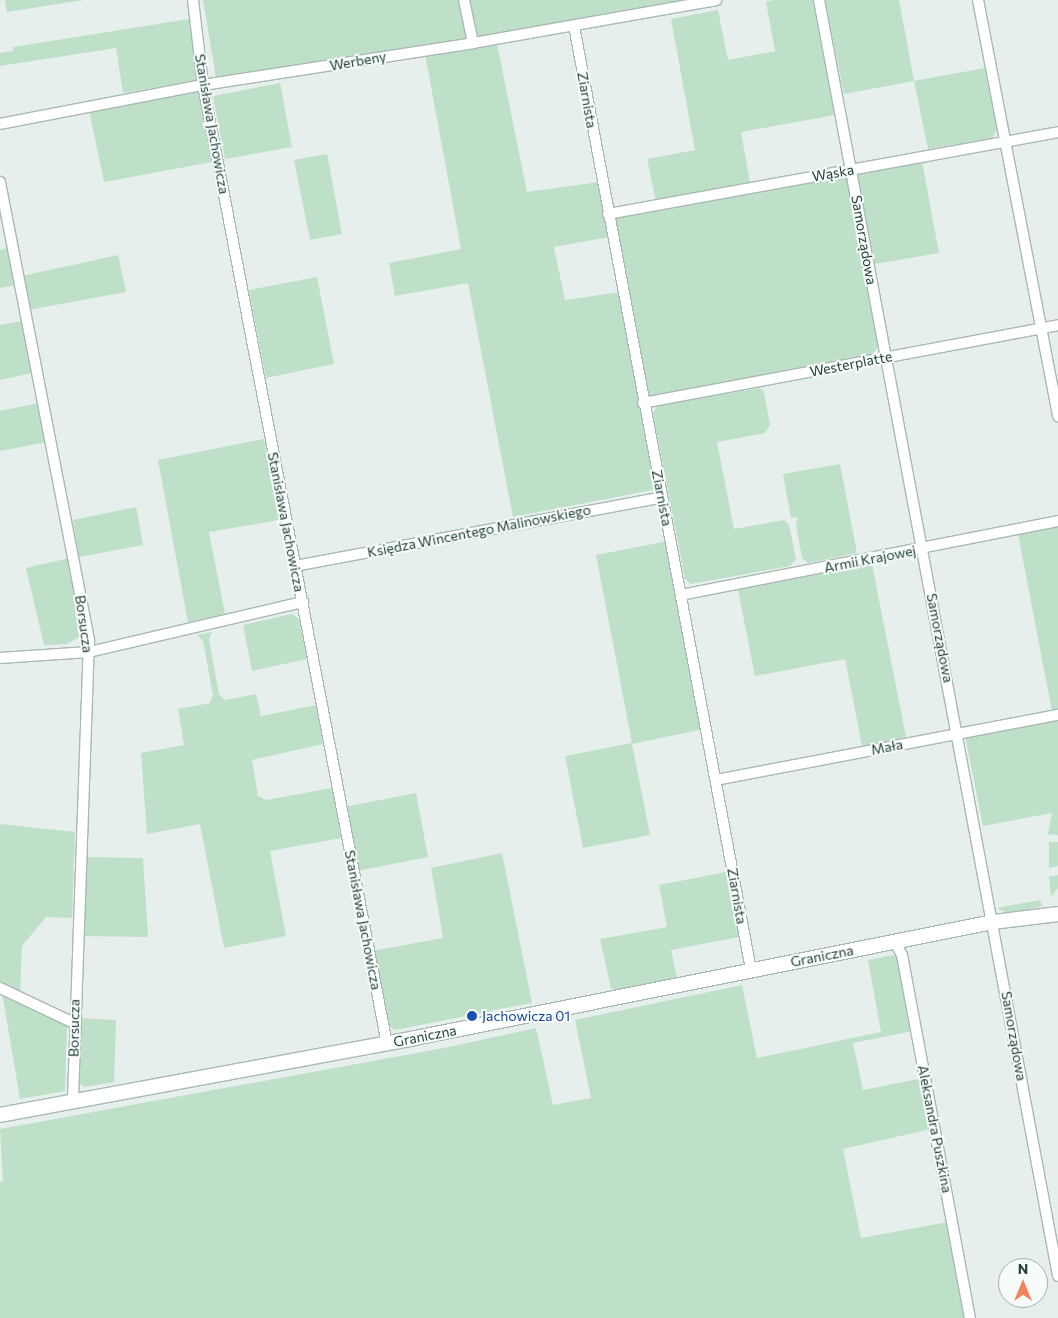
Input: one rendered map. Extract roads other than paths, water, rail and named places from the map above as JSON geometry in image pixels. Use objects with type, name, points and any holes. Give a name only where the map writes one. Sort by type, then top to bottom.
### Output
[{"type":"street","name":"Stanisława Jachowicza","points":[[192,0],[203,86],[386,1044]]},
{"type":"street","points":[[464,0],[473,43]]},
{"type":"street","name":"Werbeny","points":[[0,124],[203,86],[473,43],[716,0]]},
{"type":"street","name":"Samorządowa","points":[[820,0],[1058,1276]]},
{"type":"street","points":[[978,0],[1058,416]]},
{"type":"street","name":"Ziarnista","points":[[574,26],[643,403],[751,970]]},
{"type":"street","name":"Wąska","points":[[608,214],[1058,132]]},
{"type":"street","name":"Borsucza","points":[[0,182],[89,652],[74,1023],[73,1103]]},
{"type":"street","name":"Westerplatte","points":[[643,403],[1058,325]]},
{"type":"street","name":"Księdza Wincentego Malinowskiego","points":[[295,566],[662,497]]},
{"type":"street","name":"Armii Krajowej","points":[[681,595],[1058,521]]},
{"type":"street","points":[[0,658],[89,652],[303,602]]},
{"type":"street","name":"Mała","points":[[716,780],[1058,715]]},
{"type":"street","name":"Graniczna","points":[[1026,916],[1058,903]]},
{"type":"street","name":"Graniczna","points":[[0,1115],[386,1044],[993,922],[1026,916],[1058,914]]},
{"type":"street","name":"Aleksandra Puszkina","points":[[895,942],[902,955],[970,1318]]},
{"type":"street","points":[[0,988],[74,1023]]},
{"type":"place","name":"Jachowicza 01","points":[[472,1016]]}]
